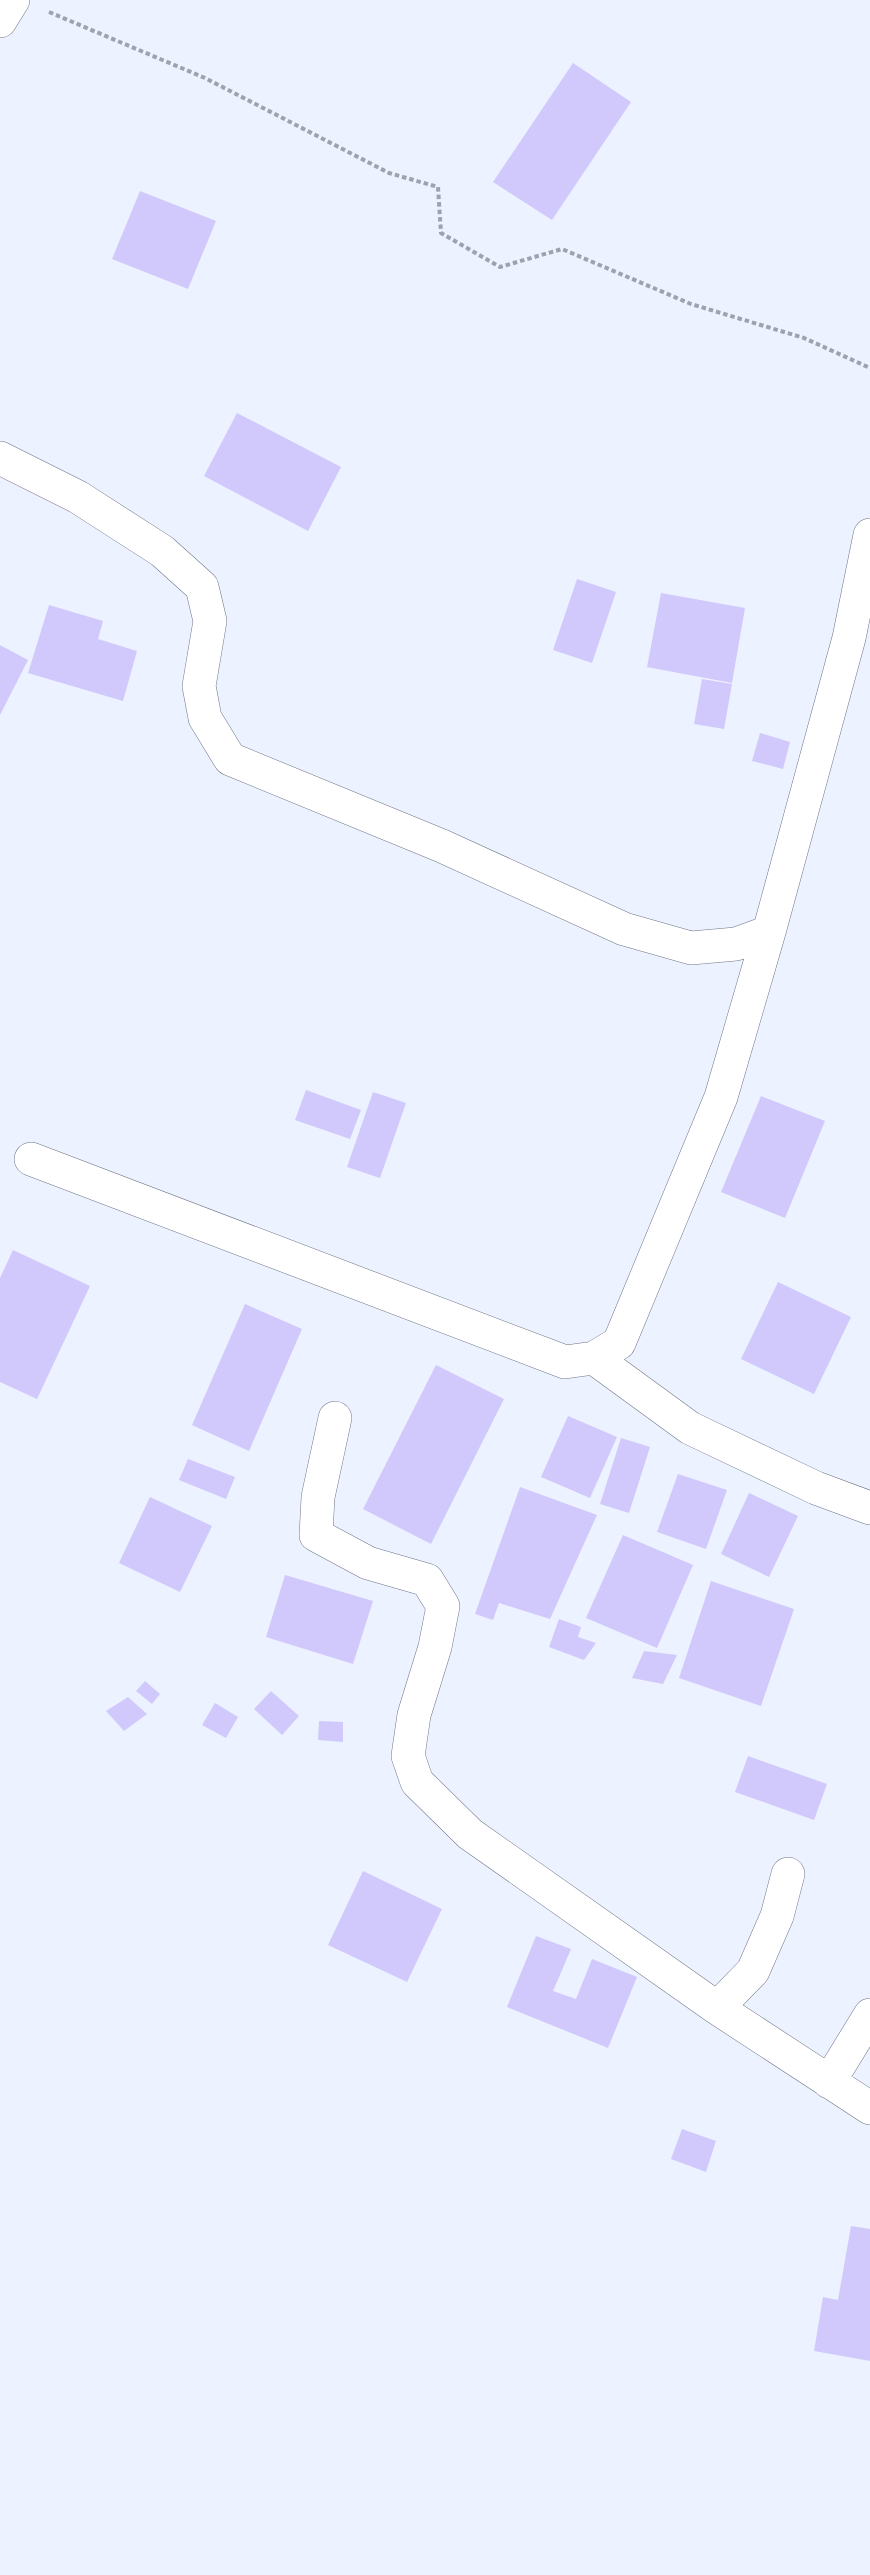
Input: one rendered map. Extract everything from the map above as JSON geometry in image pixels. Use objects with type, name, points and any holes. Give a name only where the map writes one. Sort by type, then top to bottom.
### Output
[{"type":"street","points":[[0,21],[27,5]]},
{"type":"street","points":[[0,458],[87,503],[162,551],[202,587],[210,621],[199,686],[205,718],[230,759],[442,846],[624,929],[691,948],[736,944],[769,932]]},
{"type":"street","points":[[31,1159],[565,1362],[594,1358],[619,1343],[721,1097],[769,932],[849,638],[870,535]]},
{"type":"street","points":[[594,1358],[690,1428],[816,1488],[870,1508]]},
{"type":"street","points":[[335,1418],[318,1497],[316,1535],[368,1563],[427,1580],[444,1606],[435,1647],[414,1715],[408,1756],[417,1782],[470,1833],[717,2008],[870,2108]]},
{"type":"street","points":[[717,2008],[753,1971],[777,1916],[788,1874]]},
{"type":"street","points":[[829,2082],[870,2014]]},
{"type":"path","points":[[27,5],[205,78],[389,173],[438,187],[441,233],[500,267],[562,249],[691,304],[804,338],[870,368]]},
{"type":"building","points":[[573,63],[631,102],[552,220],[493,182]]},
{"type":"building","points":[[140,191],[216,221],[188,289],[112,259]]},
{"type":"building","points":[[237,413],[341,467],[308,531],[204,476]]},
{"type":"building","points":[[577,579],[616,592],[592,663],[553,650]]},
{"type":"building","points":[[661,593],[745,608],[732,683],[647,667]]},
{"type":"building","points":[[49,605],[103,621],[98,639],[137,651],[123,701],[28,673]]},
{"type":"building","points":[[0,645],[28,660],[0,715]]},
{"type":"building","points":[[702,679],[732,684],[724,729],[694,724]]},
{"type":"building","points":[[760,733],[790,742],[783,769],[752,761]]},
{"type":"building","points":[[306,1090],[361,1110],[350,1139],[295,1120]]},
{"type":"building","points":[[373,1092],[406,1103],[380,1178],[347,1167]]},
{"type":"building","points":[[761,1096],[825,1121],[785,1218],[721,1192]]},
{"type":"building","points":[[13,1250],[90,1286],[37,1399],[0,1382],[0,1278]]},
{"type":"building","points":[[778,1282],[851,1317],[814,1394],[741,1359]]},
{"type":"building","points":[[245,1304],[302,1329],[249,1451],[192,1425]]},
{"type":"building","points":[[436,1365],[504,1399],[431,1544],[363,1509]]},
{"type":"building","points":[[568,1416],[617,1437],[590,1498],[541,1477]]},
{"type":"building","points":[[621,1438],[650,1447],[629,1513],[600,1504]]},
{"type":"building","points":[[188,1459],[235,1477],[226,1499],[179,1480]]},
{"type":"building","points":[[678,1474],[727,1490],[706,1549],[657,1532]]},
{"type":"building","points":[[520,1487],[597,1515],[550,1619],[499,1603],[493,1620],[475,1614]]},
{"type":"building","points":[[749,1493],[798,1516],[769,1577],[721,1554]]},
{"type":"building","points":[[150,1497],[212,1526],[180,1592],[119,1563]]},
{"type":"building","points":[[623,1535],[693,1565],[657,1648],[586,1618]]},
{"type":"building","points":[[285,1575],[373,1601],[353,1664],[266,1637]]},
{"type":"building","points":[[711,1581],[794,1609],[761,1706],[679,1678]]},
{"type":"building","points":[[559,1619],[581,1627],[578,1637],[596,1643],[584,1660],[549,1647]]},
{"type":"building","points":[[644,1651],[677,1655],[663,1684],[632,1678]]},
{"type":"building","points":[[145,1681],[160,1694],[152,1704],[136,1691]]},
{"type":"building","points":[[271,1691],[299,1716],[282,1735],[254,1709]]},
{"type":"building","points":[[128,1697],[147,1714],[124,1731],[106,1711]]},
{"type":"building","points":[[215,1703],[238,1717],[226,1738],[202,1725]]},
{"type":"building","points":[[319,1721],[343,1722],[343,1742],[318,1740]]},
{"type":"building","points":[[748,1756],[827,1784],[814,1820],[735,1792]]},
{"type":"building","points":[[363,1871],[442,1909],[407,1982],[328,1945]]},
{"type":"building","points":[[536,1936],[571,1949],[553,1991],[576,1999],[592,1959],[637,1977],[608,2048],[507,2007]]},
{"type":"building","points":[[682,2129],[716,2141],[706,2172],[671,2159]]},
{"type":"building","points":[[851,2226],[870,2229],[870,2361],[814,2351],[823,2297],[838,2300]]}]
